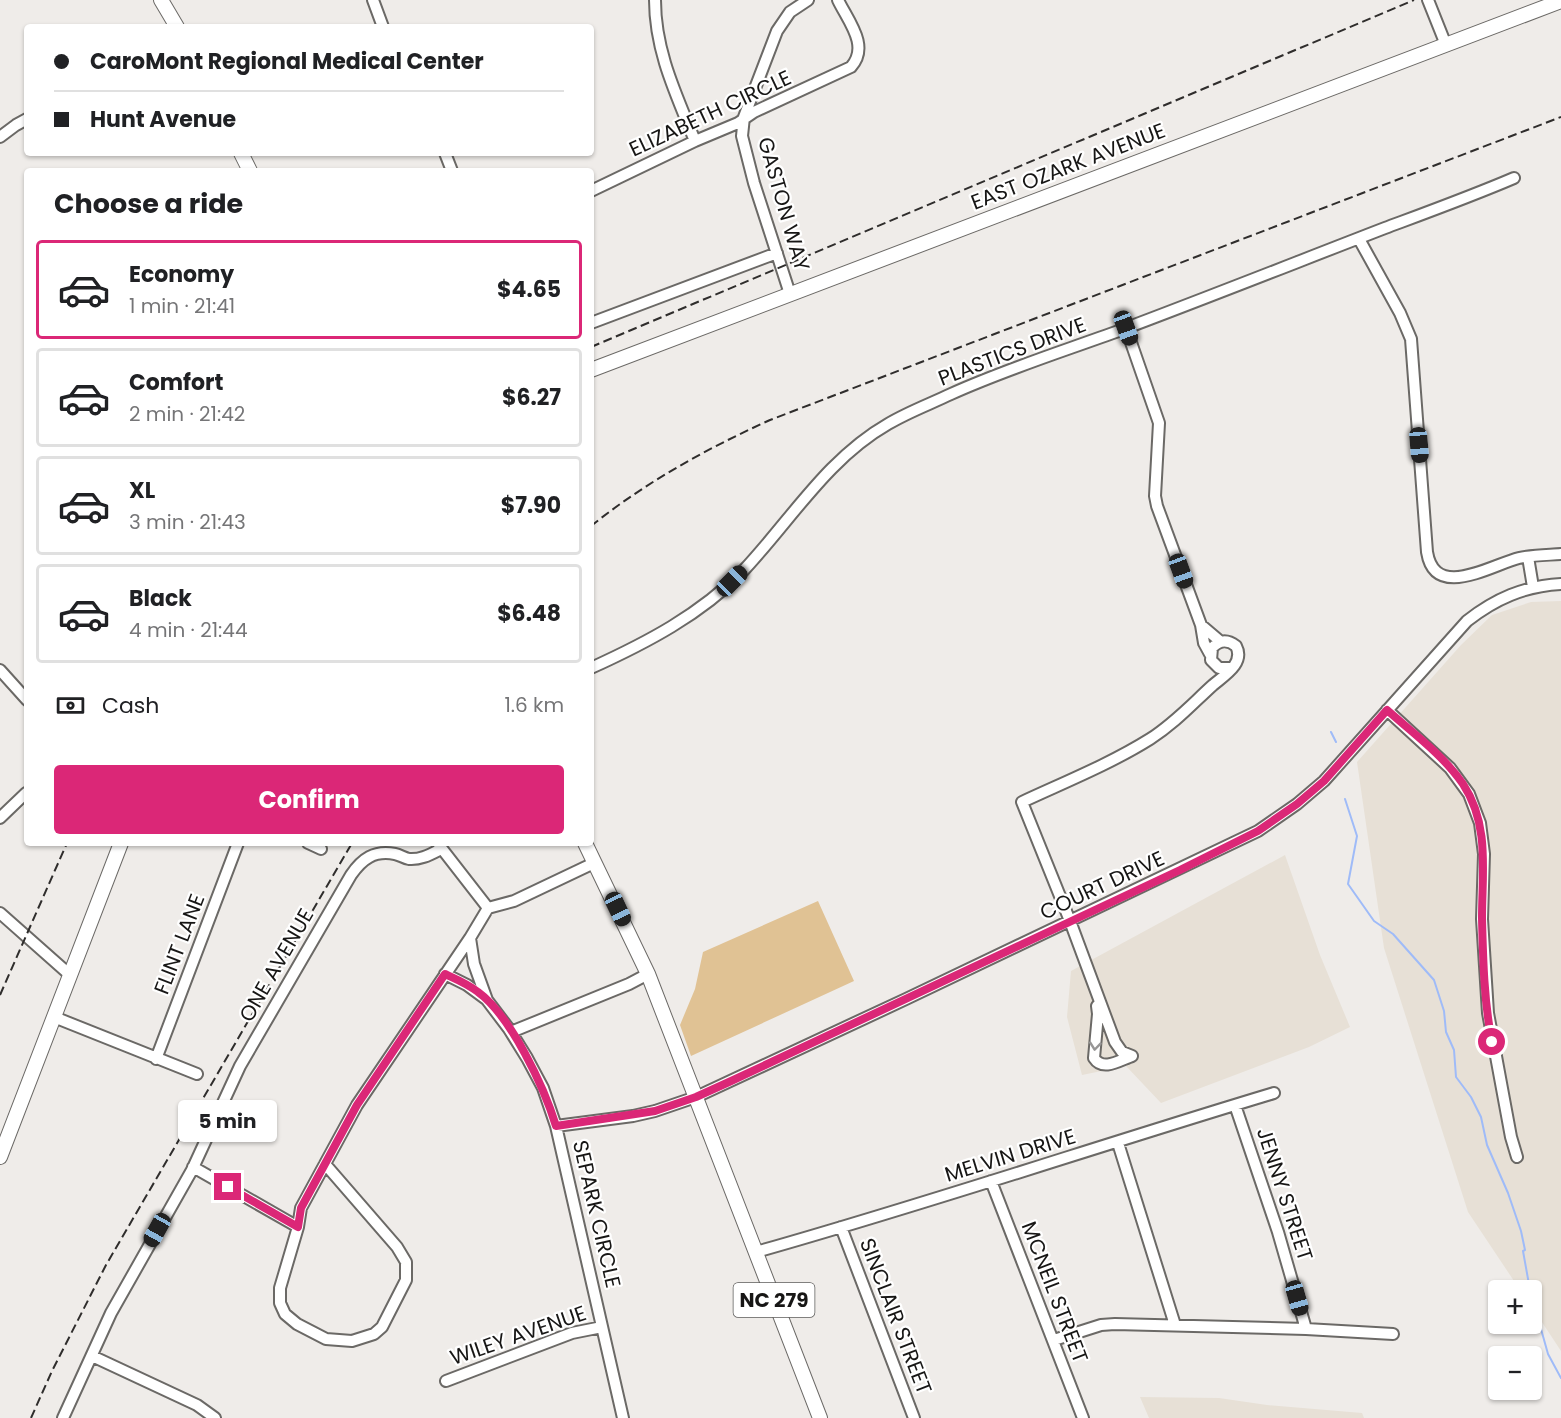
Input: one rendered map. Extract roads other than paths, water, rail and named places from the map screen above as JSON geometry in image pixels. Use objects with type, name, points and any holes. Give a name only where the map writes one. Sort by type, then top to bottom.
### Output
[{"type":"main road","points":[[161,0],[175,24]]},
{"type":"main road","name":"EAST OZARK AVENUE","points":[[594,369],[1561,1]]},
{"type":"main road","points":[[0,1157],[120,846]]},
{"type":"main road","name":"NC 279","points":[[586,846],[648,974],[820,1418]]},
{"type":"street","points":[[373,0],[382,24]]},
{"type":"street","points":[[655,0],[657,31],[665,69],[696,141]]},
{"type":"street","name":"GASTON WAY","points":[[790,294],[742,136],[744,117],[777,31],[790,12],[808,0]]},
{"type":"street","name":"ELIZABETH CIRCLE","points":[[594,190],[845,71],[856,62],[860,48],[838,0]]},
{"type":"street","points":[[1428,0],[1446,45]]},
{"type":"street","points":[[0,137],[24,121]]},
{"type":"street","name":"PLASTICS DRIVE","points":[[594,667],[667,630],[724,589],[833,466],[877,430],[963,388],[1126,328],[1514,178]]},
{"type":"street","points":[[1359,239],[1400,313],[1411,339],[1429,562],[1438,573],[1459,578],[1520,558],[1561,554]]},
{"type":"street","points":[[594,322],[777,253]]},
{"type":"street","points":[[1126,328],[1159,423],[1155,496],[1157,506],[1201,625],[1204,643],[1219,668],[1231,668]]},
{"type":"street","points":[[1528,557],[1533,587]]},
{"type":"street","name":"COURT DRIVE","points":[[556,1126],[633,1116],[696,1097],[1218,852],[1277,819],[1324,781],[1467,621],[1484,607],[1500,598],[1533,587],[1561,584]]},
{"type":"street","points":[[1095,990],[1098,1014],[1094,1058],[1096,1062],[1105,1065],[1132,1056],[1122,1052],[1116,1042],[1022,802],[1150,739],[1184,715],[1238,661],[1238,651],[1231,643],[1221,642],[1201,625]]},
{"type":"street","points":[[1213,686],[1212,648],[1221,642]]},
{"type":"street","points":[[0,670],[24,697]]},
{"type":"street","points":[[1387,710],[1450,768],[1469,794],[1480,823],[1484,854],[1482,919],[1488,1013],[1511,1137],[1517,1157]]},
{"type":"street","points":[[0,818],[24,795]]},
{"type":"street","name":"FLINT LANE","points":[[156,1059],[237,846]]},
{"type":"street","points":[[314,846],[321,849]]},
{"type":"street","points":[[439,846],[488,909]]},
{"type":"street","name":"ONE AVENUE","points":[[63,1418],[126,1284],[193,1167],[240,1066],[358,865],[373,854],[384,853],[410,859],[419,858],[439,846]]},
{"type":"street","points":[[325,1164],[397,1247],[406,1262],[406,1280],[382,1327],[374,1334],[352,1341],[326,1339],[304,1329],[285,1314],[280,1303],[280,1288],[298,1227],[301,1208],[357,1105],[488,909],[514,901],[594,863]]},
{"type":"street","points":[[0,913],[70,975]]},
{"type":"street","name":"SEPARK CIRCLE","points":[[470,939],[474,964],[487,1000]]},
{"type":"street","name":"SEPARK CIRCLE","points":[[445,974],[467,985],[487,1000],[511,1032],[543,1088],[556,1126],[623,1418]]},
{"type":"street","points":[[511,1032],[629,984],[648,974]]},
{"type":"street","points":[[54,1017],[197,1074]]},
{"type":"street","name":"MELVIN DRIVE","points":[[756,1252],[1118,1143],[1274,1093]]},
{"type":"street","name":"JENNY STREET","points":[[1236,1104],[1278,1232],[1306,1329]]},
{"type":"street","points":[[1118,1143],[1175,1325]]},
{"type":"street","points":[[193,1167],[298,1227]]},
{"type":"street","name":"MCNEIL STREET","points":[[992,1181],[1083,1418]]},
{"type":"street","name":"SINCLAIR STREET","points":[[841,1227],[914,1418]]},
{"type":"street","points":[[1054,1340],[1101,1325],[1306,1329],[1393,1334]]},
{"type":"street","name":"WILEY AVENUE","points":[[446,1381],[572,1333],[602,1327]]},
{"type":"street","points":[[92,1356],[197,1405],[215,1418]]},
{"type":"waterway","points":[[1331,732],[1336,742]]},
{"type":"waterway","points":[[1345,799],[1357,836],[1348,884],[1374,921],[1393,934],[1434,980],[1444,1011],[1446,1032],[1454,1050],[1456,1077],[1471,1097],[1481,1117],[1487,1145],[1508,1193],[1521,1231],[1528,1280]]},
{"type":"waterway","points":[[1542,1333],[1548,1354],[1561,1378]]},
{"type":"railway","points":[[594,346],[1414,0]]},
{"type":"railway","points":[[594,524],[677,467],[770,420],[1561,117]]},
{"type":"railway","points":[[0,995],[66,846]]},
{"type":"railway","points":[[31,1418],[52,1371],[106,1265],[350,846]]}]
